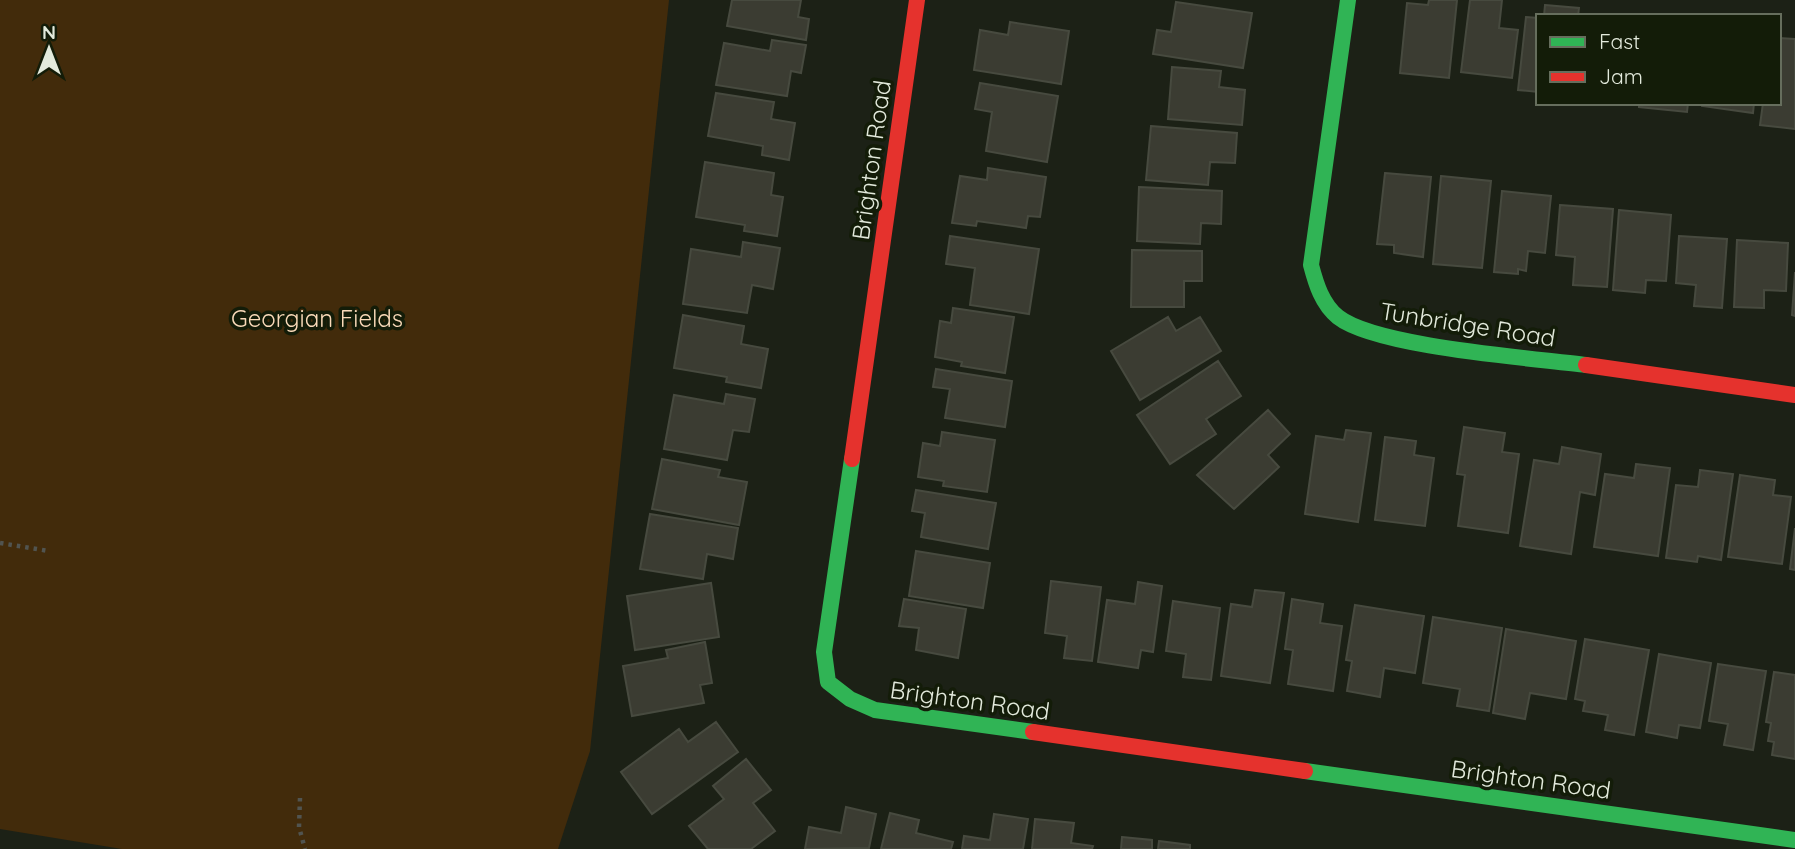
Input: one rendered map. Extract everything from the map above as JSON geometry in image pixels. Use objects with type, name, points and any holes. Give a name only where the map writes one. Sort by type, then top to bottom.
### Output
[{"type":"street","name":"Brighton Road","points":[[916,0],[824,652],[828,682],[850,699],[875,710],[1795,840]]},
{"type":"street","name":"Tunbridge Road","points":[[1348,0],[1311,265],[1317,288],[1331,312],[1354,328],[1385,337],[1795,395]]},
{"type":"path","points":[[0,543],[48,551]]},
{"type":"path","points":[[300,798],[299,827],[305,849]]},
{"type":"green space","name":"Georgian Fields","points":[[0,0],[669,0],[590,751],[558,849],[122,849],[0,829]]},
{"type":"building","points":[[732,0],[801,0],[798,17],[809,19],[806,40],[727,26]]},
{"type":"building","points":[[1429,0],[1457,0],[1449,78],[1400,73],[1407,3],[1428,5]]},
{"type":"building","points":[[1470,0],[1502,0],[1499,28],[1518,30],[1512,78],[1461,72]]},
{"type":"building","points":[[1176,2],[1252,13],[1243,68],[1153,54],[1157,30],[1171,32]]},
{"type":"building","points":[[1545,5],[1579,8],[1578,14],[1544,14]]},
{"type":"building","points":[[1526,17],[1536,18],[1536,92],[1518,90]]},
{"type":"building","points":[[1010,22],[1069,31],[1061,84],[974,70],[980,30],[1008,35]]},
{"type":"building","points":[[1781,38],[1795,39],[1795,129],[1760,125],[1763,105],[1781,105]]},
{"type":"building","points":[[772,40],[806,45],[801,73],[791,71],[787,96],[716,85],[724,43],[770,51]]},
{"type":"building","points":[[1172,67],[1221,71],[1219,87],[1245,90],[1242,125],[1168,119]]},
{"type":"building","points":[[980,83],[1058,96],[1047,162],[986,151],[992,112],[975,109]]},
{"type":"building","points":[[716,93],[774,102],[771,119],[795,123],[789,160],[762,155],[763,146],[708,136]]},
{"type":"building","points":[[1639,105],[1688,105],[1687,112]]},
{"type":"building","points":[[1702,105],[1754,105],[1753,113]]},
{"type":"building","points":[[1151,126],[1237,133],[1235,163],[1210,162],[1208,185],[1146,180]]},
{"type":"building","points":[[705,162],[774,173],[771,195],[783,197],[777,236],[744,231],[745,225],[696,217]]},
{"type":"building","points":[[988,168],[1046,177],[1040,217],[1028,216],[1026,228],[977,221],[976,226],[952,223],[960,176],[987,180]]},
{"type":"building","points":[[1385,173],[1431,177],[1423,257],[1394,253],[1394,245],[1377,244]]},
{"type":"building","points":[[1441,176],[1491,181],[1482,268],[1433,264]]},
{"type":"building","points":[[1139,187],[1222,191],[1221,224],[1201,223],[1200,244],[1137,241]]},
{"type":"building","points":[[1502,191],[1551,196],[1545,253],[1528,251],[1526,271],[1518,269],[1518,274],[1494,272]]},
{"type":"building","points":[[1560,205],[1613,209],[1607,287],[1573,285],[1575,257],[1556,255]]},
{"type":"building","points":[[1619,210],[1671,215],[1666,281],[1646,280],[1645,293],[1613,290]]},
{"type":"building","points":[[950,236],[1039,249],[1029,314],[970,305],[975,268],[946,264]]},
{"type":"building","points":[[1679,236],[1727,239],[1722,308],[1694,306],[1696,285],[1676,283]]},
{"type":"building","points":[[1737,240],[1788,243],[1786,291],[1764,290],[1764,308],[1734,307]]},
{"type":"building","points":[[743,242],[780,248],[773,289],[752,285],[747,313],[683,304],[691,249],[741,257]]},
{"type":"building","points":[[1132,250],[1202,251],[1202,281],[1184,281],[1184,307],[1131,307]]},
{"type":"building","points":[[1795,272],[1795,316],[1792,315]]},
{"type":"building","points":[[953,308],[1014,317],[1005,373],[961,366],[962,362],[935,357],[940,321],[951,323]]},
{"type":"building","points":[[683,315],[744,326],[741,344],[768,349],[761,388],[726,382],[727,377],[674,368]]},
{"type":"building","points":[[1168,317],[1176,331],[1200,317],[1221,351],[1140,400],[1111,351]]},
{"type":"building","points":[[1218,361],[1241,396],[1206,419],[1216,434],[1170,464],[1137,415]]},
{"type":"building","points":[[936,369],[1012,381],[1005,427],[945,418],[950,389],[933,387]]},
{"type":"building","points":[[726,394],[755,399],[749,432],[733,430],[727,460],[664,449],[674,395],[724,404]]},
{"type":"building","points":[[1268,410],[1290,434],[1268,455],[1279,467],[1234,509],[1197,475]]},
{"type":"building","points":[[1464,427],[1505,433],[1502,452],[1519,454],[1508,533],[1458,526],[1465,475],[1457,474]]},
{"type":"building","points":[[1346,430],[1371,433],[1358,522],[1305,514],[1316,436],[1344,440]]},
{"type":"building","points":[[942,432],[995,440],[987,492],[943,486],[944,481],[918,477],[923,443],[940,446]]},
{"type":"building","points":[[1385,437],[1416,441],[1414,455],[1434,458],[1425,526],[1375,520]]},
{"type":"building","points":[[1562,447],[1601,454],[1595,495],[1580,492],[1571,554],[1520,546],[1534,460],[1559,464]]},
{"type":"building","points":[[662,459],[720,470],[718,477],[747,482],[739,525],[652,509]]},
{"type":"building","points":[[1636,464],[1670,468],[1658,556],[1594,547],[1605,474],[1634,478]]},
{"type":"building","points":[[1700,470],[1733,474],[1721,560],[1698,556],[1697,562],[1666,558],[1676,485],[1698,487]]},
{"type":"building","points":[[1740,475],[1775,480],[1773,495],[1791,497],[1782,564],[1728,557]]},
{"type":"building","points":[[916,490],[996,503],[988,549],[921,537],[925,513],[912,511]]},
{"type":"building","points":[[650,514],[738,528],[733,559],[707,554],[703,579],[640,569]]},
{"type":"building","points":[[1795,528],[1795,570],[1790,569]]},
{"type":"building","points":[[916,551],[990,563],[983,608],[909,596]]},
{"type":"building","points":[[1051,581],[1101,587],[1092,661],[1064,658],[1067,636],[1045,633]]},
{"type":"building","points":[[1138,582],[1162,586],[1153,652],[1141,650],[1138,668],[1098,662],[1107,600],[1135,604]]},
{"type":"building","points":[[711,583],[719,637],[635,650],[627,596]]},
{"type":"building","points":[[1255,590],[1284,593],[1270,683],[1221,676],[1231,604],[1252,607]]},
{"type":"building","points":[[904,599],[966,609],[958,658],[916,650],[919,628],[899,626]]},
{"type":"building","points":[[1292,599],[1323,604],[1320,623],[1342,626],[1333,691],[1288,684],[1293,650],[1285,649]]},
{"type":"building","points":[[1173,601],[1220,608],[1211,680],[1183,677],[1186,654],[1166,651]]},
{"type":"building","points":[[1355,605],[1424,616],[1415,673],[1384,668],[1380,697],[1347,691],[1352,661],[1346,660]]},
{"type":"building","points":[[1433,617],[1502,628],[1489,711],[1457,706],[1460,689],[1423,683]]},
{"type":"building","points":[[1506,629],[1576,641],[1566,699],[1530,693],[1525,719],[1493,713]]},
{"type":"building","points":[[1585,639],[1649,650],[1634,735],[1605,730],[1608,715],[1583,711],[1585,701],[1575,699]]},
{"type":"building","points":[[705,642],[712,683],[700,685],[704,703],[632,716],[623,666],[668,658],[666,650]]},
{"type":"building","points":[[1659,654],[1711,663],[1700,728],[1679,725],[1677,738],[1646,732]]},
{"type":"building","points":[[1718,664],[1766,671],[1753,750],[1724,745],[1728,724],[1709,721]]},
{"type":"building","points":[[1774,672],[1795,675],[1795,759],[1772,755],[1774,742],[1768,741],[1771,723],[1766,722]]},
{"type":"building","points":[[716,722],[738,752],[652,814],[621,772],[679,729],[688,742]]},
{"type":"building","points":[[746,759],[771,790],[753,803],[775,831],[751,849],[708,849],[689,826],[724,799],[713,786]]},
{"type":"building","points":[[846,807],[876,814],[869,848],[805,849],[809,827],[841,833]]},
{"type":"building","points":[[890,813],[919,820],[916,833],[953,842],[951,849],[881,849]]},
{"type":"building","points":[[994,814],[1028,819],[1023,849],[962,849],[964,836],[990,840]]},
{"type":"building","points":[[1035,819],[1074,823],[1071,843],[1093,846],[1092,849],[1032,849]]},
{"type":"building","points":[[1122,837],[1152,840],[1152,849],[1121,849]]},
{"type":"building","points":[[1159,841],[1190,845],[1190,849],[1158,849]]},
{"type":"traffic: fast","points":[[1348,0],[1311,265],[1324,300],[1338,317],[1357,327],[1385,336],[1456,350],[1586,365]]},
{"type":"traffic: fast","points":[[852,459],[824,652],[828,682],[850,699],[875,710],[1033,732]]},
{"type":"traffic: fast","points":[[1305,771],[1795,840]]},
{"type":"traffic: jam","points":[[852,459],[917,0]]},
{"type":"traffic: jam","points":[[1586,365],[1795,395]]},
{"type":"traffic: jam","points":[[1033,732],[1305,771]]}]
